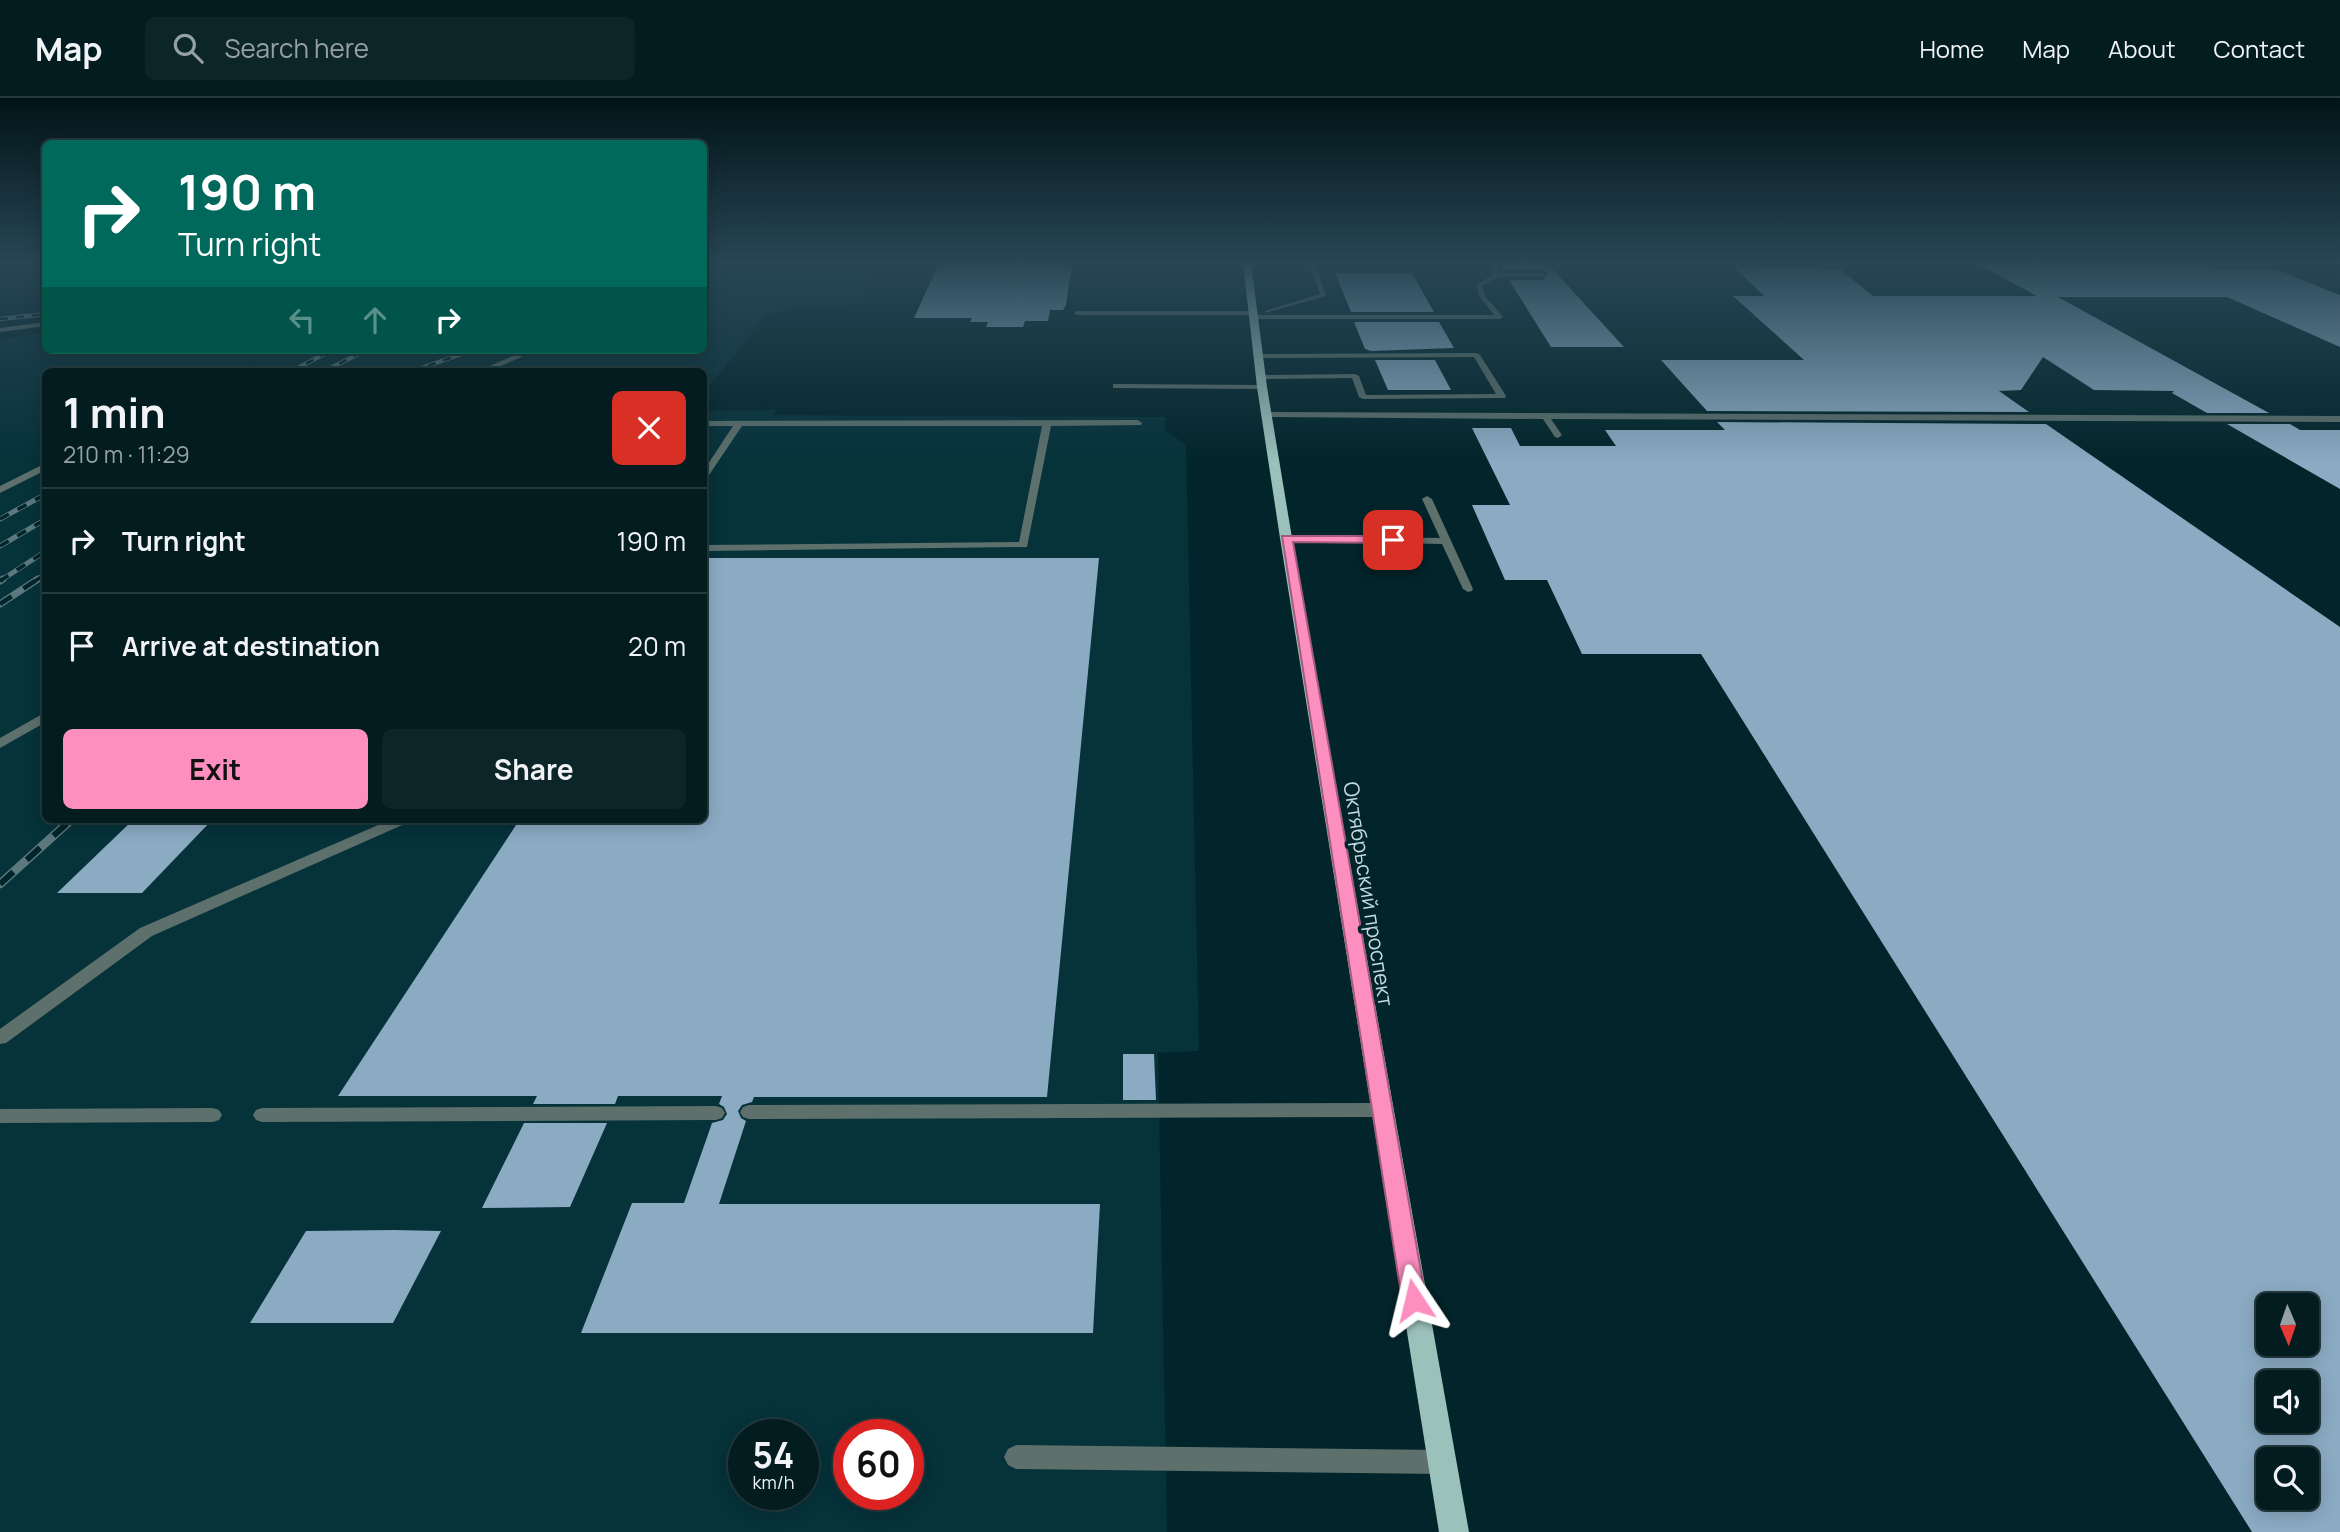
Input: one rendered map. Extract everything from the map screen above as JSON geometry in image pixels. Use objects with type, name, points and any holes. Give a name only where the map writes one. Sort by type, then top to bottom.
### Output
[{"type":"main road","name":"Октябрьский проспект","points":[[1254,330],[1381,1110],[1454,1532]]},
{"type":"street","points":[[489,368],[524,354]]},
{"type":"street","points":[[1116,386],[1355,376],[1363,397],[1502,397],[1476,355],[1258,356]]},
{"type":"street","points":[[1266,415],[2340,419]]},
{"type":"street","points":[[1545,416],[1558,435]]},
{"type":"street","points":[[707,423],[1138,423]]},
{"type":"street","points":[[707,471],[739,423]]},
{"type":"street","points":[[707,548],[1023,545],[1046,423]]},
{"type":"street","points":[[0,489],[42,468]]},
{"type":"street","points":[[1427,499],[1468,589]]},
{"type":"street","points":[[1286,538],[1446,541]]},
{"type":"street","points":[[0,744],[42,718]]},
{"type":"street","points":[[0,1038],[146,932],[395,823]]},
{"type":"street","points":[[749,1112],[1381,1110]]},
{"type":"street","points":[[262,1115],[716,1113]]},
{"type":"street","points":[[0,1116],[213,1115]]},
{"type":"street","points":[[1016,1457],[1442,1462]]},
{"type":"shaded area","points":[[707,330],[754,330],[707,389],[707,368],[42,368],[42,823],[707,823],[707,411],[776,410],[774,415],[1165,417],[1165,430],[1186,445],[1199,1051],[1158,1053],[1167,1532],[0,1532],[0,339],[42,333],[42,354],[707,354]]},
{"type":"building","points":[[1357,330],[1444,330],[1454,348],[1371,351],[1365,349]]},
{"type":"building","points":[[1540,330],[1608,330],[1624,347],[1551,347]]},
{"type":"building","points":[[1771,330],[2118,330],[2269,413],[2207,413],[2172,393],[2174,391],[2094,390],[2043,357],[2021,390],[1999,391],[2029,412],[1707,411],[1661,360],[1804,360]]},
{"type":"building","points":[[2301,330],[2340,330],[2340,347]]},
{"type":"building","points":[[1375,360],[1435,360],[1451,390],[1388,390]]},
{"type":"building","points":[[1717,422],[2046,424],[2340,627],[2340,1532],[2252,1532],[1701,654],[1582,654],[1547,580],[1505,580],[1472,505],[1510,505],[1472,428],[1511,428],[1520,446],[1616,446],[1605,430],[1725,430]]},
{"type":"building","points":[[2227,424],[2290,424],[2300,430],[2340,430],[2340,489]]},
{"type":"building","points":[[707,558],[1099,558],[1047,1097],[754,1097],[752,1102],[742,1105],[738,1111],[746,1121],[719,1204],[1100,1204],[1093,1333],[581,1333],[632,1203],[684,1203],[712,1123],[723,1120],[727,1114],[719,1104],[722,1096],[618,1096],[615,1104],[533,1104],[537,1096],[338,1096],[517,823],[707,823]]},
{"type":"building","points":[[130,823],[209,823],[142,893],[57,893]]},
{"type":"building","points":[[1123,1054],[1154,1054],[1156,1100],[1123,1100]]},
{"type":"building","points":[[524,1123],[607,1123],[570,1207],[482,1208]]},
{"type":"building","points":[[306,1231],[441,1231],[393,1323],[250,1323]]},
{"type":"railway","points":[[298,368],[324,354]]},
{"type":"railway","points":[[331,368],[358,354]]},
{"type":"railway","points":[[422,368],[462,354]]},
{"type":"railway","points":[[0,519],[42,496]]},
{"type":"railway","points":[[0,546],[42,521]]},
{"type":"railway","points":[[3,579],[0,581],[42,554]]},
{"type":"railway","points":[[35,581],[42,577]]},
{"type":"railway","points":[[0,604],[38,579]]},
{"type":"railway","points":[[0,884],[68,823]]},
{"type":"route","points":[[1393,540],[1286,538],[1414,1300]]}]
